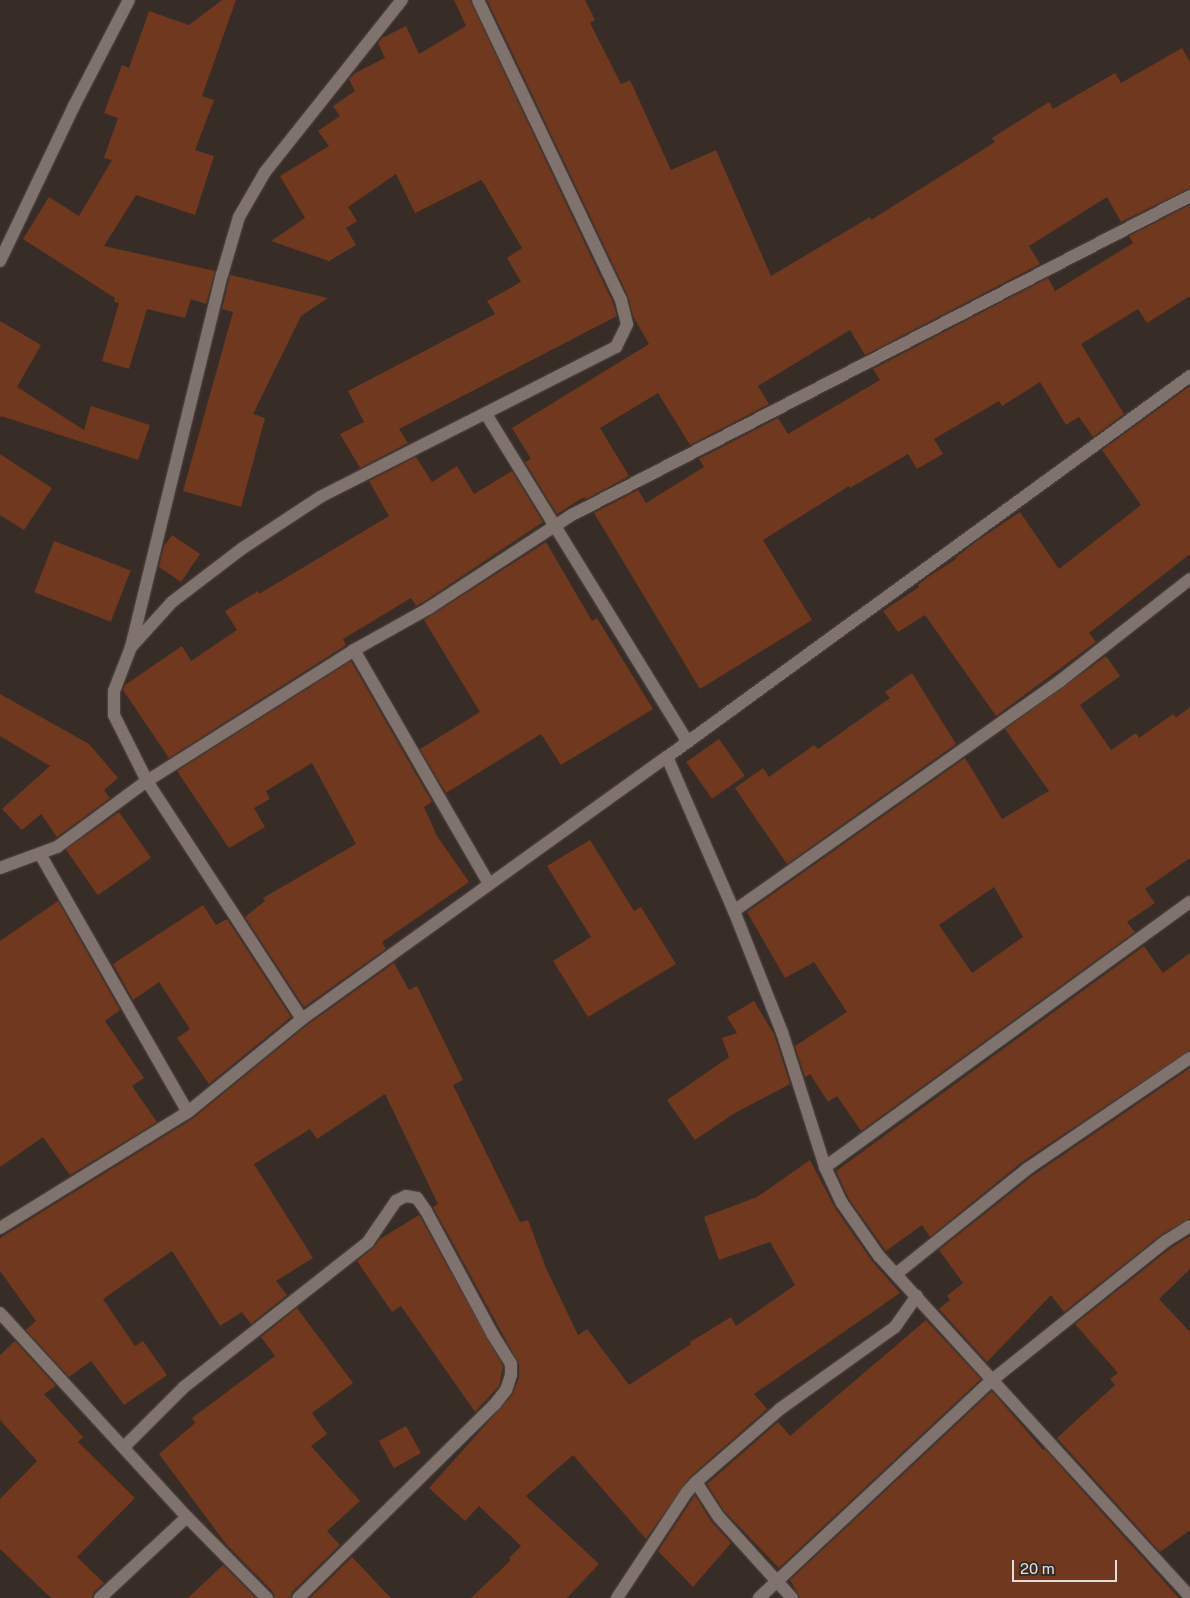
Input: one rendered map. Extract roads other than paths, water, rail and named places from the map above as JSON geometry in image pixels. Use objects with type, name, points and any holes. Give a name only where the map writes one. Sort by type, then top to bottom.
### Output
[{"type":"street","points":[[0,261],[74,106],[129,0]]},
{"type":"street","points":[[302,1019],[147,781],[114,714],[114,691],[131,647],[222,274],[239,217],[265,172],[402,0]]},
{"type":"street","points":[[131,647],[172,602],[243,548],[320,497],[616,347],[627,324],[621,300],[478,0]]},
{"type":"street","points":[[0,868],[7,863],[57,848],[147,781],[354,650],[430,608],[555,526],[1190,196]]},
{"type":"street","points":[[0,1228],[188,1112],[302,1019],[688,742],[1190,376]]},
{"type":"street","points":[[486,414],[688,742]]},
{"type":"street","points":[[734,910],[1060,681],[1190,579]]},
{"type":"street","points":[[354,650],[489,884]]},
{"type":"street","points":[[666,757],[734,910],[782,1032],[826,1167],[842,1203],[879,1256],[917,1296],[991,1381],[1190,1596]]},
{"type":"street","points":[[40,854],[188,1112]]},
{"type":"street","points":[[826,1167],[1190,902]]},
{"type":"street","points":[[896,1274],[1027,1169],[1190,1058]]},
{"type":"street","points":[[124,1447],[184,1386],[368,1242],[396,1201],[406,1196],[416,1198],[426,1211],[493,1335],[511,1364],[512,1375],[506,1390],[494,1404],[298,1598]]},
{"type":"street","points":[[759,1598],[991,1381],[1166,1241],[1190,1226]]},
{"type":"street","points":[[617,1598],[687,1492],[696,1482],[780,1409],[895,1327],[917,1296]]},
{"type":"street","points":[[0,1314],[187,1517],[267,1598]]},
{"type":"street","points":[[696,1482],[718,1516],[792,1598]]},
{"type":"street","points":[[100,1598],[187,1517]]}]
